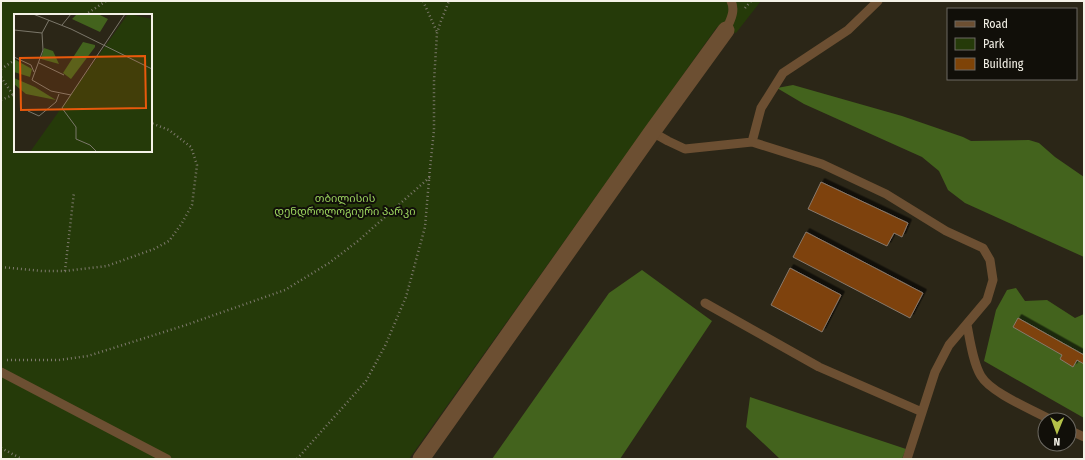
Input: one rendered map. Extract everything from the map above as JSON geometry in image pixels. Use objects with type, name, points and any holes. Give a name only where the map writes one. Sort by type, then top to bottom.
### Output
[{"type":"street","points":[[421,459],[652,132],[726,30]]},
{"type":"lane","points":[[726,30],[732,17],[733,5],[731,1]]},
{"type":"lane","points":[[752,142],[761,108],[783,73],[848,30],[878,1]]},
{"type":"lane","points":[[652,132],[685,149],[752,142],[822,164],[886,194],[946,231],[983,248],[990,260],[993,280],[987,300],[949,346],[934,372],[907,459]]},
{"type":"lane","points":[[705,303],[819,367],[922,412]]},
{"type":"lane","points":[[967,325],[976,363],[981,376],[997,392],[1037,413]]},
{"type":"lane","points":[[1,372],[167,459]]},
{"type":"path","points":[[86,14],[106,1]]},
{"type":"path","points":[[423,1],[437,33]]},
{"type":"path","points":[[297,459],[366,381],[391,333],[406,297],[426,221],[434,130],[434,81],[437,33],[449,1]]},
{"type":"path","points":[[1,69],[14,61]]},
{"type":"path","points":[[1,77],[14,94],[1,100]]},
{"type":"path","points":[[1,267],[42,271],[65,271],[107,266],[154,249],[169,241],[192,205],[198,165],[191,147],[169,130],[152,123]]},
{"type":"path","points":[[1,360],[59,360],[88,356],[186,325],[285,290],[329,263],[352,245],[430,177]]},
{"type":"path","points":[[65,271],[74,192]]},
{"type":"path","points":[[1,448],[22,459]]},
{"type":"green space","name":"თბილისის დენდროლოგიური პარკი","points":[[1,1],[761,1],[736,33],[717,27],[409,459],[1,459]]},
{"type":"green space","points":[[793,85],[902,116],[971,141],[1029,140],[1039,143],[1055,157],[1084,177],[1084,257],[965,203],[948,190],[939,171],[922,157],[804,104],[777,88]]},
{"type":"green space","points":[[642,270],[712,321],[620,459],[492,459],[609,293]]},
{"type":"green space","points":[[1016,288],[1025,301],[1047,300],[1075,318],[1084,314],[1084,418],[1077,414],[1077,412],[1073,412],[984,361],[996,310],[1007,290]]},
{"type":"green space","points":[[750,397],[906,449],[902,459],[780,459],[746,427]]},
{"type":"building","points":[[821,182],[908,223],[902,237],[894,233],[887,246],[808,209]]},
{"type":"building","points":[[806,232],[923,293],[910,318],[793,257]]},
{"type":"building","points":[[790,268],[841,295],[822,332],[771,305]]},
{"type":"building","points":[[1018,318],[1084,355],[1084,364],[1077,360],[1073,367],[1060,359],[1062,355],[1013,327]]}]
